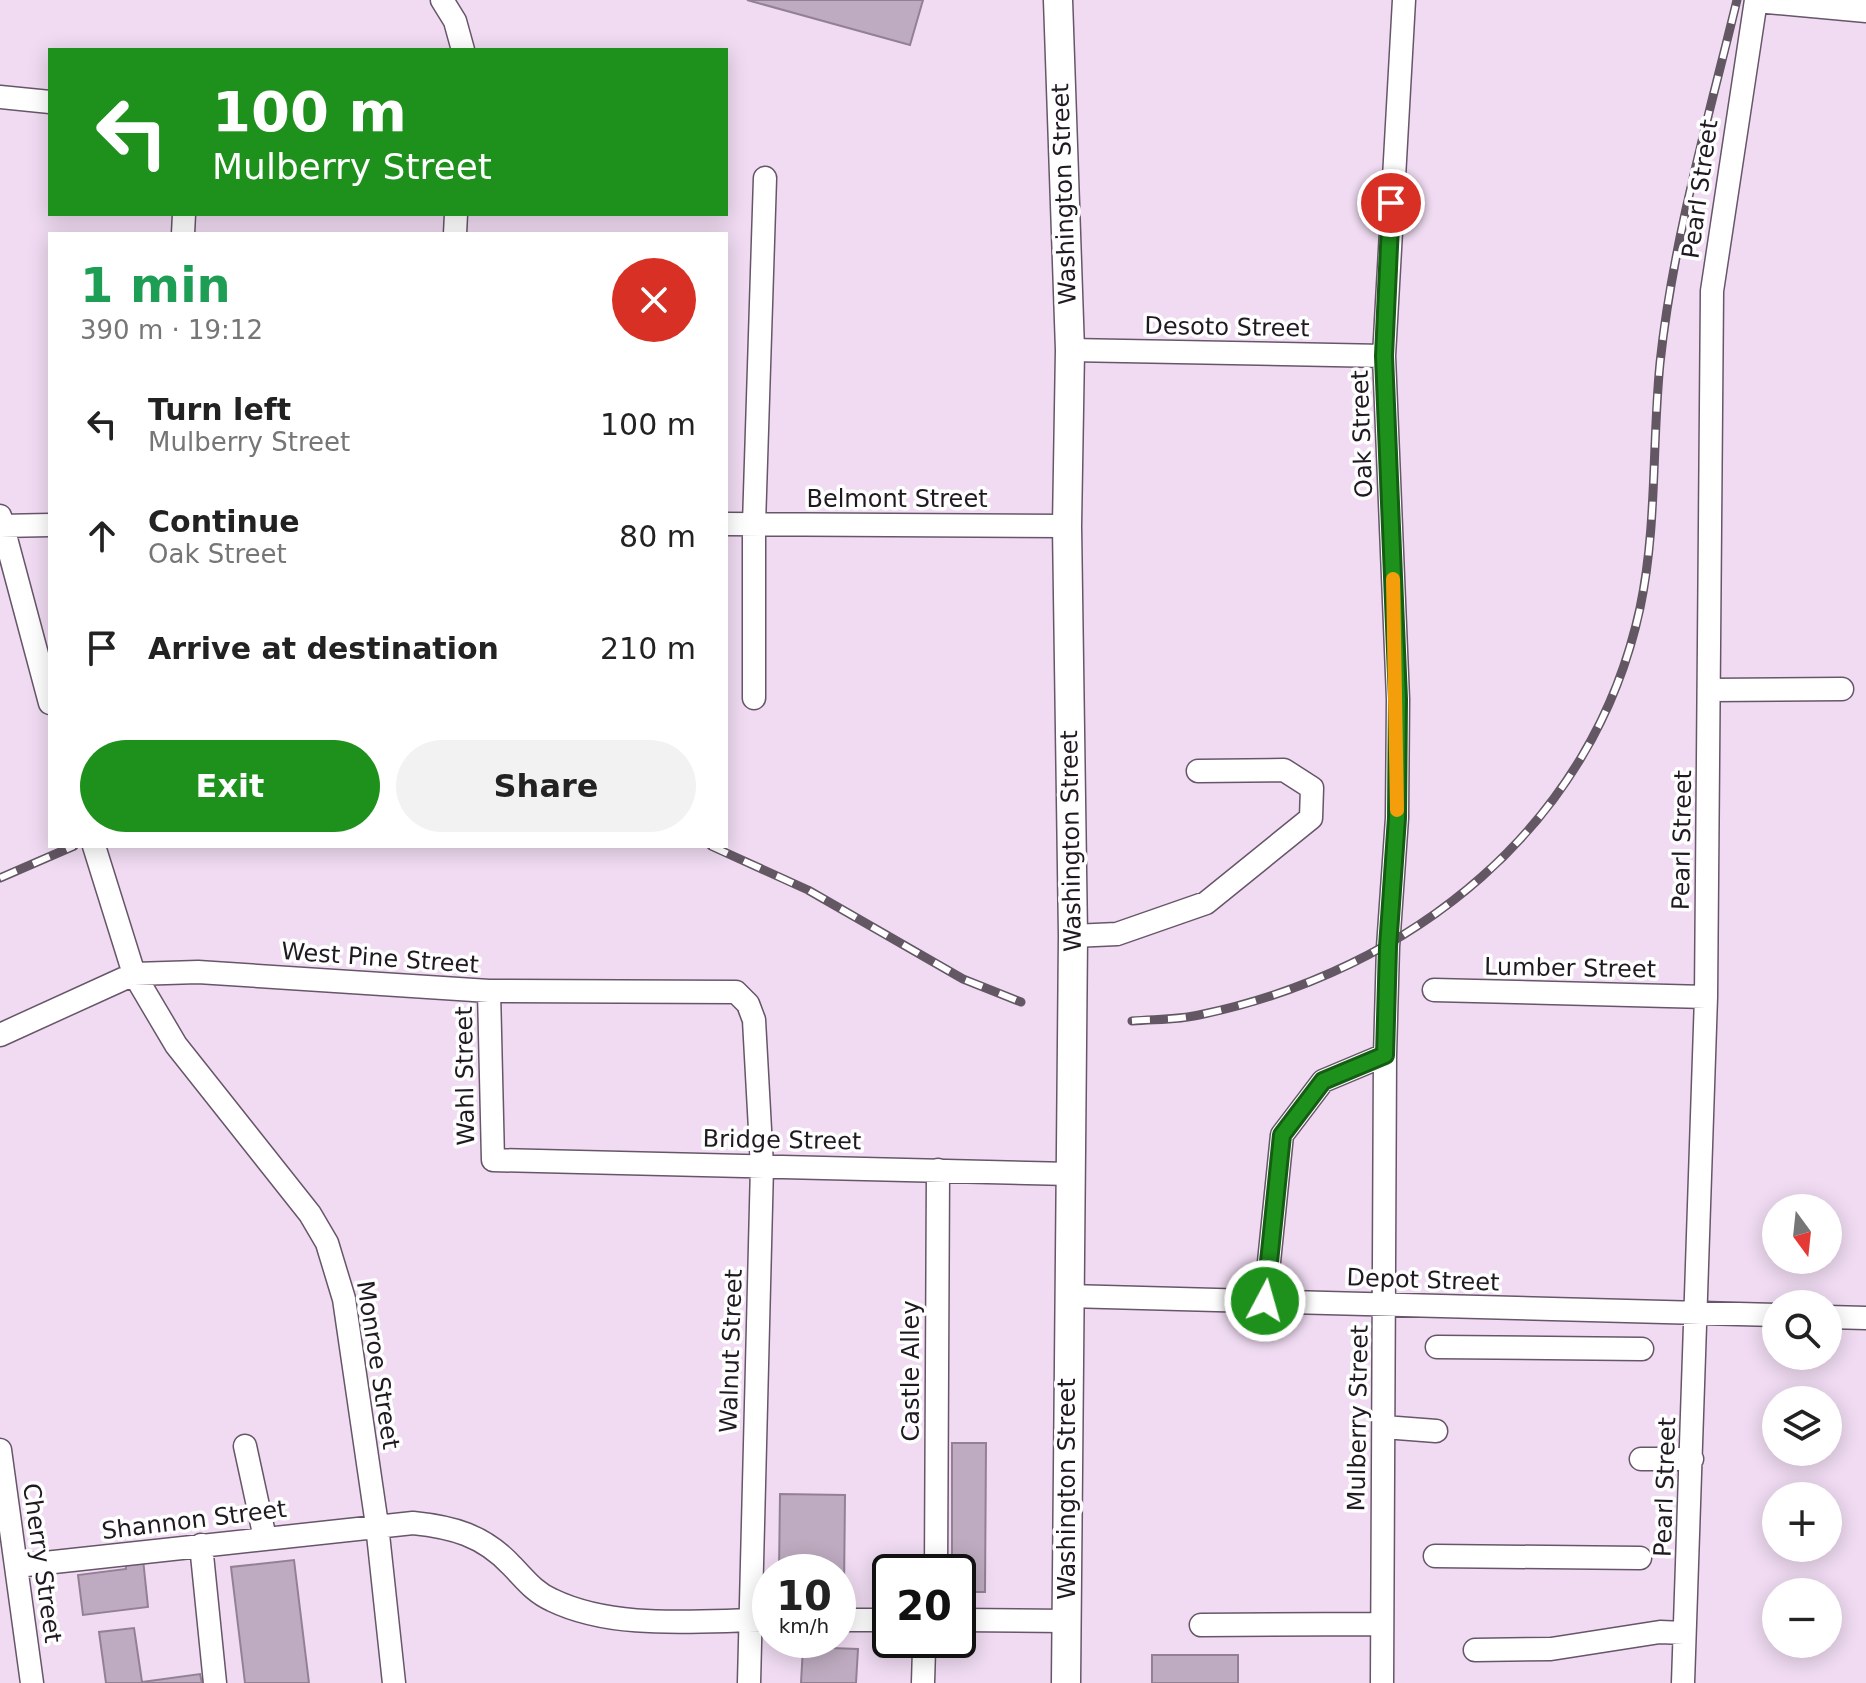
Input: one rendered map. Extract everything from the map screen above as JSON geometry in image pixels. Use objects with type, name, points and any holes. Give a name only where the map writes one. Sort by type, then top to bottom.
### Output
[{"type":"main road","name":"Washington Street","points":[[1058,0],[1070,350],[1067,526],[1073,936],[1066,1683]]},
{"type":"street","points":[[442,0],[455,21],[462,48]]},
{"type":"street","name":"Oak Street","points":[[1397,818],[1398,699],[1384,356],[1404,0]]},
{"type":"street","points":[[1756,0],[1866,11]]},
{"type":"street","name":"Pearl Street","points":[[1683,1683],[1706,997],[1712,291],[1756,0]]},
{"type":"street","points":[[0,97],[48,102]]},
{"type":"street","points":[[754,698],[754,524],[765,178]]},
{"type":"street","name":"Desoto Street","points":[[1070,350],[1384,356]]},
{"type":"street","points":[[48,525],[1,523],[48,696]]},
{"type":"street","name":"Belmont Street","points":[[728,524],[1067,526]]},
{"type":"street","points":[[1710,690],[1842,689]]},
{"type":"street","points":[[1073,936],[1117,934],[1206,903],[1311,818],[1312,788],[1284,770],[1198,771]]},
{"type":"street","name":"Mulberry Street","points":[[1382,1683],[1385,1055],[1388,947],[1397,818]]},
{"type":"street","name":"Monroe Street","points":[[95,848],[134,974],[176,1045],[284,1178],[327,1243],[344,1299],[377,1525],[394,1683]]},
{"type":"street","name":"West Pine Street","points":[[0,1035],[134,974],[198,972],[489,991],[736,992],[748,1004],[754,1020]]},
{"type":"street","name":"Lumber Street","points":[[1434,990],[1706,997]]},
{"type":"street","name":"Wahl Street","points":[[489,991],[493,1160]]},
{"type":"street","name":"Walnut Street","points":[[754,1020],[762,1166],[760,1554]]},
{"type":"street","points":[[1265,1301],[1282,1135],[1323,1081],[1385,1055]]},
{"type":"street","name":"Bridge Street","points":[[493,1160],[1070,1174]]},
{"type":"street","name":"Castle Alley","points":[[936,1554],[938,1170]]},
{"type":"street","name":"Depot Street","points":[[1068,1296],[1762,1315]]},
{"type":"street","points":[[1842,1317],[1866,1318]]},
{"type":"street","points":[[1437,1347],[1642,1349]]},
{"type":"street","points":[[1384,1427],[1436,1431]]},
{"type":"street","points":[[245,1446],[265,1538]]},
{"type":"street","name":"Cherry Street","points":[[0,1450],[32,1683]]},
{"type":"street","points":[[1641,1459],[1692,1459]]},
{"type":"street","name":"Shannon Street","points":[[17,1566],[413,1523],[471,1534],[510,1564],[528,1586],[573,1608],[635,1619],[752,1620]]},
{"type":"street","points":[[201,1545],[215,1683]]},
{"type":"street","points":[[1435,1556],[1640,1558]]},
{"type":"street","points":[[976,1620],[1066,1621]]},
{"type":"street","points":[[1201,1625],[1382,1624]]},
{"type":"street","points":[[1475,1650],[1551,1649],[1660,1632],[1684,1633]]},
{"type":"street","name":"Walnut Street","points":[[749,1683],[753,1658]]},
{"type":"street","points":[[923,1683],[925,1658]]},
{"type":"building","points":[[747,0],[923,0],[910,45]]},
{"type":"building","points":[[952,1443],[986,1443],[985,1592],[976,1592],[976,1554],[952,1554]]},
{"type":"building","points":[[780,1494],[845,1495],[844,1554],[779,1554]]},
{"type":"building","points":[[143,1559],[148,1607],[83,1615],[78,1575],[126,1569],[125,1561]]},
{"type":"building","points":[[294,1560],[309,1683],[245,1683],[231,1567]]},
{"type":"building","points":[[134,1628],[142,1682],[200,1674],[202,1683],[106,1683],[99,1632]]},
{"type":"building","points":[[858,1649],[856,1683],[801,1683],[802,1658],[856,1658]]},
{"type":"building","points":[[1152,1655],[1238,1655],[1238,1683],[1152,1683]]},
{"type":"railway","points":[[1132,1021],[1191,1017],[1277,994],[1351,964],[1419,925],[1481,877],[1536,821],[1581,758],[1616,687],[1640,608],[1649,547],[1660,363],[1673,271],[1692,180],[1737,0]]},
{"type":"railway","points":[[0,878],[69,848]]},
{"type":"railway","points":[[715,848],[808,890],[963,979],[1021,1002]]},
{"type":"slow traffic","points":[[1393,579],[1398,699],[1397,810]]},
{"type":"route","points":[[1265,1301],[1282,1135],[1323,1081],[1385,1055],[1388,947],[1397,818],[1398,699],[1384,356],[1391,203]]}]
